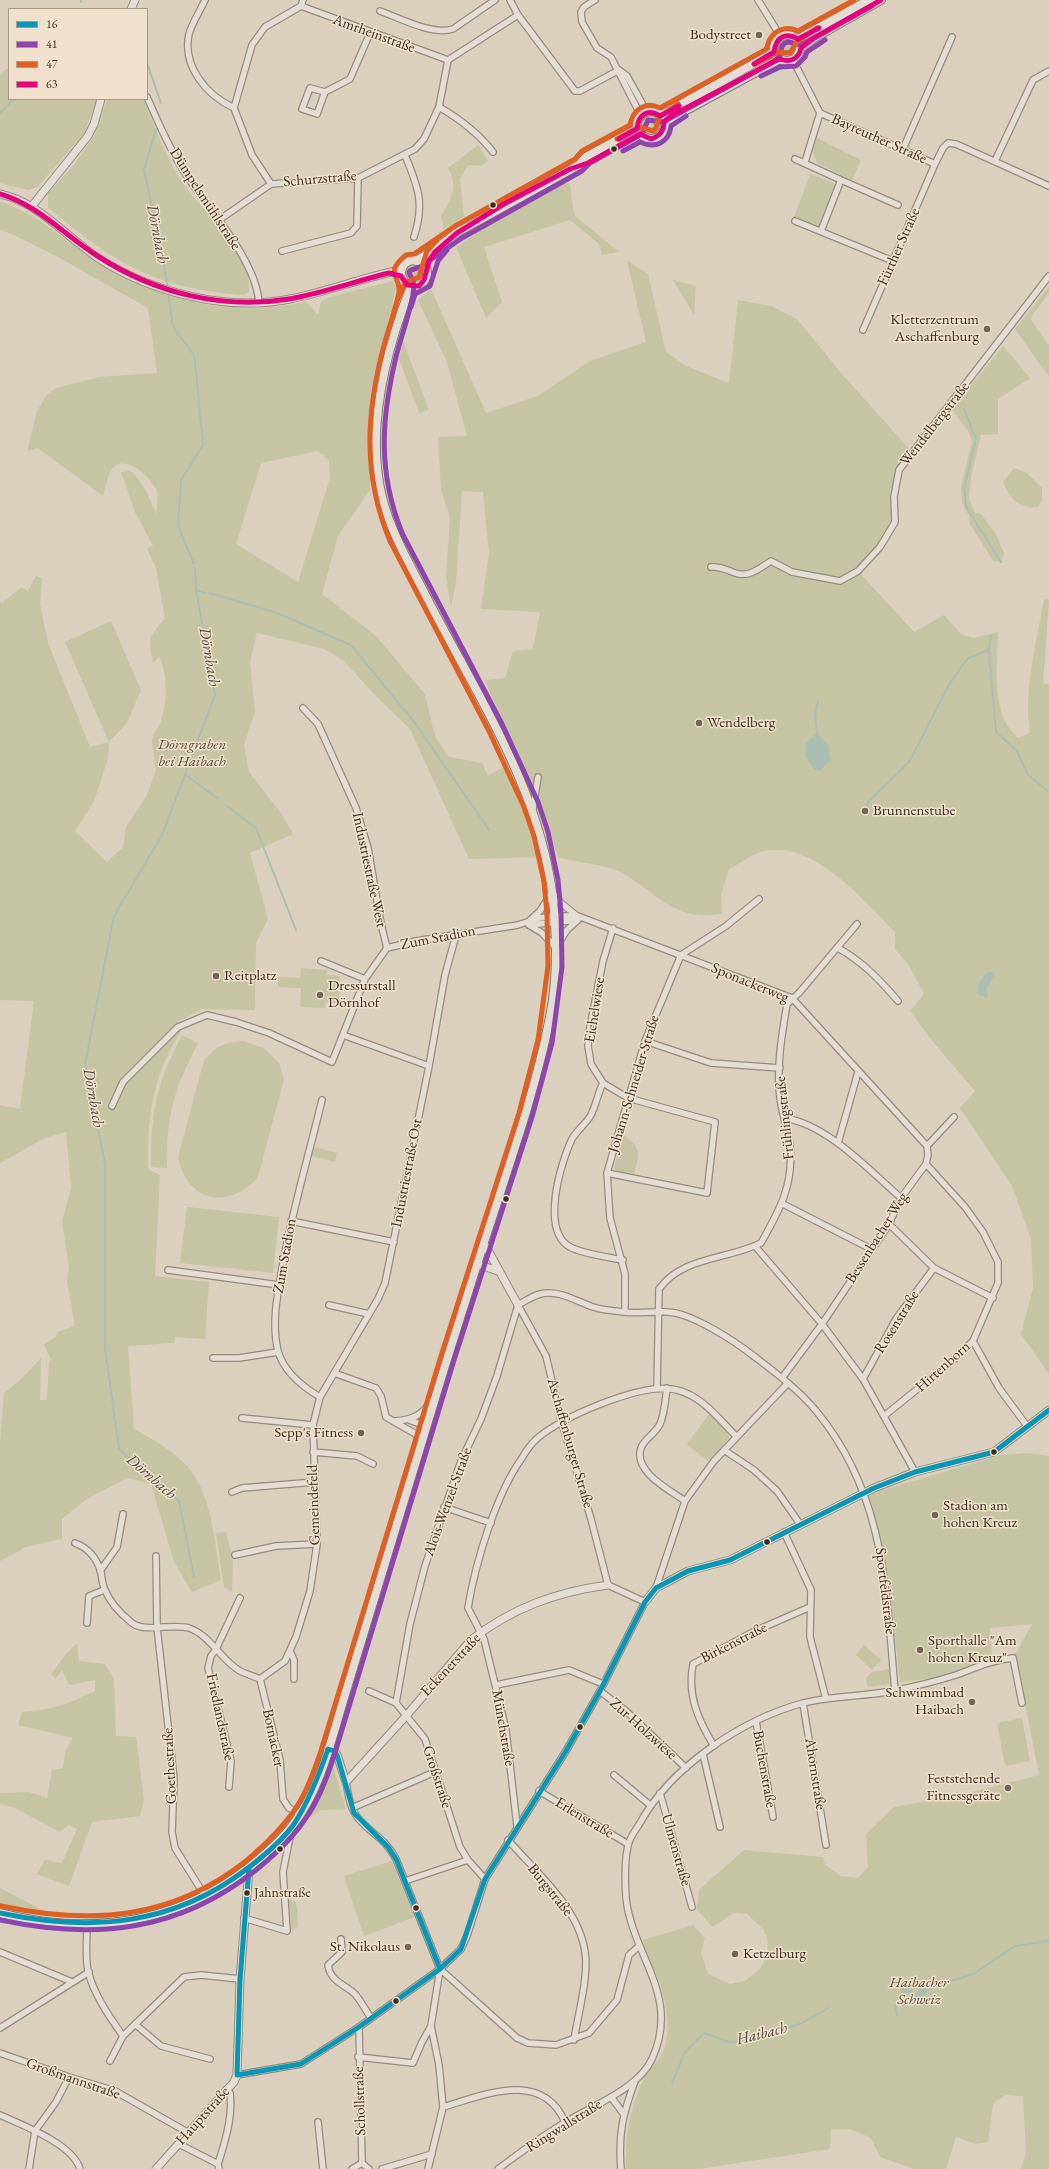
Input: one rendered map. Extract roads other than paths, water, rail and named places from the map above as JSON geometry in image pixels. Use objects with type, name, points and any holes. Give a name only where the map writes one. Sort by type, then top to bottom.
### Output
[{"type":"main road","points":[[798,40],[869,0]]},
{"type":"main road","points":[[801,48],[798,40],[790,35],[781,37],[775,44],[774,52],[780,59],[785,61],[793,60],[797,57],[801,48],[814,38],[881,0]]},
{"type":"main road","points":[[662,119],[774,52]]},
{"type":"main road","points":[[662,119],[780,59]]},
{"type":"main road","points":[[654,112],[662,119],[662,133],[655,138],[647,138],[639,132],[637,122],[644,114],[654,112]]},
{"type":"main road","points":[[0,1913],[46,1923],[87,1925],[109,1924],[148,1917],[205,1896],[249,1868],[289,1830],[300,1814],[318,1779],[426,1426],[532,1089],[550,1019],[554,988],[556,948],[552,892],[546,858],[533,809],[508,753],[396,536],[381,494],[377,463],[377,422],[391,348],[409,286],[401,273],[406,263],[416,261],[436,249],[458,232],[579,164],[588,163],[639,132]]},
{"type":"main road","points":[[409,286],[416,287],[424,282],[436,249]]},
{"type":"main road","points":[[416,261],[424,265],[427,271]]},
{"type":"street","points":[[205,0],[189,34],[188,55],[200,84],[222,103],[234,108]]},
{"type":"street","points":[[380,11],[435,31],[446,31],[453,29],[495,0]]},
{"type":"street","points":[[510,0],[518,15],[575,91],[580,91],[619,70]]},
{"type":"street","points":[[595,0],[584,7],[581,12],[582,22],[597,48],[611,57],[619,70],[627,76],[644,114]]},
{"type":"street","points":[[758,0],[781,37]]},
{"type":"street","points":[[270,184],[252,154],[234,108],[252,45],[265,27],[302,3]]},
{"type":"street","name":"Amrheinstraße","points":[[302,3],[370,33],[448,60]]},
{"type":"street","points":[[448,60],[518,15]]},
{"type":"street","points":[[325,92],[317,114],[302,109],[310,88],[325,92],[350,79],[370,33]]},
{"type":"street","points":[[903,149],[952,36]]},
{"type":"street","name":"Schurzstraße","points":[[219,220],[270,184],[358,178],[415,149],[424,139],[439,107],[448,60]]},
{"type":"street","name":"Bayreuther Straße","points":[[793,60],[820,112],[936,164],[943,148],[948,143],[956,144],[1049,186]]},
{"type":"street","points":[[996,161],[1033,80],[1049,71]]},
{"type":"street","name":"Dümpelsmühlstraße","points":[[148,99],[186,176],[219,220],[256,281],[260,302]]},
{"type":"street","points":[[32,206],[88,136],[94,124],[101,100]]},
{"type":"street","points":[[439,107],[456,117],[483,139],[493,152]]},
{"type":"street","points":[[805,162],[820,112]]},
{"type":"street","points":[[405,155],[420,196],[420,220],[414,237]]},
{"type":"street","points":[[795,159],[805,162],[841,180],[898,205]]},
{"type":"street","name":"Fürther Straße","points":[[863,330],[936,164]]},
{"type":"street","points":[[282,251],[351,233],[357,226],[358,178]]},
{"type":"street","points":[[821,231],[841,180]]},
{"type":"street","points":[[0,194],[32,206],[97,257],[135,278],[156,287],[184,295],[227,301],[260,302],[288,300],[389,273],[401,273]]},
{"type":"street","points":[[795,221],[893,261]]},
{"type":"street","name":"Wendelbergstraße","points":[[711,567],[718,566],[737,574],[746,574],[755,572],[771,561],[792,572],[840,581],[858,571],[880,547],[895,522],[894,497],[899,470],[1049,276]]},
{"type":"street","name":"Industriestraße West","points":[[303,708],[318,724],[356,808],[368,848],[381,924],[387,948]]},
{"type":"street","points":[[533,809],[538,777]]},
{"type":"street","points":[[552,892],[561,903],[578,918],[567,930],[556,948],[542,933],[529,923],[540,911],[552,892]]},
{"type":"street","points":[[681,955],[726,926],[759,899]]},
{"type":"street","name":"Sponackerweg","points":[[555,919],[578,918],[613,928],[792,998],[927,1146]]},
{"type":"street","name":"Zum Stadion","points":[[112,1106],[123,1082],[178,1027],[207,1015],[236,1022],[269,1033],[332,1062],[365,979],[387,948],[416,941],[555,919]]},
{"type":"street","name":"Frühlingstraße","points":[[755,1246],[761,1243],[783,1204],[790,1168],[790,1146],[780,1098],[780,1068],[787,1004],[799,993],[857,924]]},
{"type":"street","name":"Eichelwiese","points":[[607,1173],[707,1193],[715,1122],[628,1098],[602,1083],[591,1064],[588,1046],[603,961],[613,928]]},
{"type":"street","name":"Industriestraße Ost","points":[[320,1397],[369,1314],[385,1283],[429,1066],[445,975],[456,935]]},
{"type":"street","points":[[838,948],[856,958],[871,970],[898,1001]]},
{"type":"street","name":"Johann-Schneider-Straße","points":[[625,1312],[625,1274],[623,1260],[610,1218],[607,1173],[645,1041],[681,955]]},
{"type":"street","points":[[321,961],[365,979]]},
{"type":"street","points":[[343,1035],[429,1066]]},
{"type":"street","points":[[645,1041],[712,1063],[780,1068]]},
{"type":"street","points":[[838,1143],[858,1072]]},
{"type":"street","points":[[602,1083],[591,1115],[573,1137],[566,1152],[555,1189],[555,1219],[559,1235],[569,1247],[623,1260]]},
{"type":"street","name":"Zum Stadion","points":[[320,1397],[304,1387],[288,1371],[278,1352],[276,1320],[279,1285],[291,1221],[322,1100]]},
{"type":"street","points":[[784,1118],[797,1120],[838,1143],[901,1198]]},
{"type":"street","points":[[926,1164],[928,1155],[927,1146],[954,1118]]},
{"type":"street","name":"Bessenbacher Weg","points":[[782,1378],[822,1324],[889,1224],[901,1198],[926,1164]]},
{"type":"street","name":"Hirtenborn","points":[[884,1416],[952,1362],[973,1341],[993,1298],[998,1283],[998,1262],[982,1232],[965,1207],[926,1164]]},
{"type":"street","points":[[783,1204],[871,1249]]},
{"type":"street","points":[[291,1221],[394,1242]]},
{"type":"street","points":[[889,1224],[934,1268],[993,1298]]},
{"type":"street","name":"Aschaffenburger Straße","points":[[484,1243],[546,1356],[562,1423],[591,1519],[608,1585]]},
{"type":"street","points":[[657,1388],[659,1289],[665,1281],[681,1270],[699,1262],[755,1246],[822,1324],[863,1379],[915,1472]]},
{"type":"street","points":[[477,1264],[498,1271]]},
{"type":"street","name":"Rosenstraße","points":[[863,1379],[896,1319],[934,1268]]},
{"type":"street","points":[[168,1270],[279,1285]]},
{"type":"street","name":"Sportfeldstraße","points":[[518,1305],[532,1297],[547,1293],[560,1294],[595,1308],[625,1312],[668,1312],[716,1331],[743,1347],[782,1378],[816,1411],[843,1449],[865,1492],[882,1559],[889,1606],[895,1691]]},
{"type":"street","points":[[329,1305],[369,1314]]},
{"type":"street","name":"Alois-Wenzel-Straße","points":[[396,1703],[410,1624],[424,1566],[461,1461],[481,1419],[495,1383],[518,1305]]},
{"type":"street","points":[[973,1341],[999,1388],[1027,1426]]},
{"type":"street","points":[[213,1358],[238,1358],[278,1352]]},
{"type":"street","points":[[334,1373],[376,1388],[381,1396],[386,1417],[394,1420],[414,1433],[422,1441]]},
{"type":"street","points":[[608,1585],[645,1602],[656,1588],[685,1501],[703,1474],[736,1436],[787,1384]]},
{"type":"street","points":[[482,1631],[471,1618],[468,1608],[491,1523],[521,1458],[543,1433],[613,1399],[657,1388],[667,1388],[687,1393],[705,1404],[736,1436]]},
{"type":"street","points":[[667,1388],[664,1414],[659,1425],[641,1447],[640,1459],[643,1468],[685,1501]]},
{"type":"street","points":[[409,1420],[420,1415],[436,1395]]},
{"type":"street","name":"Gemeindefeld","points":[[260,1679],[285,1661],[290,1651],[310,1591],[317,1544],[313,1425],[320,1397]]},
{"type":"street","points":[[656,1588],[688,1571],[730,1560],[865,1492],[915,1472],[994,1452],[1049,1410]]},
{"type":"street","points":[[242,1418],[313,1425]]},
{"type":"street","points":[[394,1420],[409,1420],[426,1426]]},
{"type":"street","points":[[724,1450],[754,1470],[777,1491],[800,1524]]},
{"type":"street","name":"Gemeindefeld","points":[[313,1452],[356,1456],[373,1464]]},
{"type":"street","points":[[232,1492],[242,1488],[314,1482]]},
{"type":"street","points":[[444,1508],[491,1523]]},
{"type":"street","points":[[100,1571],[118,1547],[123,1514]]},
{"type":"street","points":[[784,1532],[811,1590],[810,1637],[826,1698]]},
{"type":"street","points":[[76,1543],[84,1546],[91,1554],[100,1571],[104,1590],[117,1609],[133,1624],[157,1628],[176,1626],[190,1628],[205,1638],[239,1670],[260,1679]]},
{"type":"street","points":[[235,1555],[276,1546],[317,1544]]},
{"type":"street","name":"Goethestraße","points":[[156,1556],[157,1628],[174,1779],[172,1832],[175,1848],[205,1896]]},
{"type":"street","name":"Eckenerstraße","points":[[346,1782],[406,1716],[470,1640],[482,1631],[539,1600],[575,1590],[608,1585]]},
{"type":"street","points":[[86,1623],[89,1596],[104,1590]]},
{"type":"street","name":"Friedlandstraße","points":[[229,1787],[231,1761],[224,1727],[209,1677],[211,1656],[216,1649],[240,1598]]},
{"type":"street","name":"Hauptstraße","points":[[156,2169],[179,2144],[187,2132],[234,2082],[237,2075],[301,2064],[359,2027],[440,1969],[461,1949],[485,1879],[539,1791],[566,1751],[600,1691],[645,1602]]},
{"type":"street","name":"Birkenstraße","points":[[714,1746],[702,1726],[693,1702],[690,1680],[693,1664],[755,1631],[810,1607]]},
{"type":"street","name":"Münchstraße","points":[[482,1631],[506,1730],[517,1827]]},
{"type":"street","points":[[290,1651],[294,1660],[294,1679]]},
{"type":"street","name":"Ringwallstraße","points":[[498,2169],[565,2122],[611,2097],[635,2080],[651,2061],[656,2047],[661,2008],[657,1984],[631,1925],[626,1898],[628,1844],[650,1805],[686,1768],[714,1746],[756,1721],[803,1703],[826,1698],[895,1691],[946,1678],[997,1660],[1013,1658],[1022,1703]]},
{"type":"street","points":[[496,1686],[570,1670],[603,1684]]},
{"type":"street","name":"Bornäcker","points":[[260,1679],[280,1760],[283,1799],[289,1808],[300,1814]]},
{"type":"street","name":"Großstraße","points":[[369,1691],[396,1703],[425,1739],[437,1771],[454,1831],[468,1860],[485,1879]]},
{"type":"street","name":"Zur Holzwiese","points":[[600,1691],[626,1711],[686,1768]]},
{"type":"street","name":"Ahornstraße","points":[[803,1703],[826,1845]]},
{"type":"street","name":"Buchenstraße","points":[[756,1721],[772,1817]]},
{"type":"street","points":[[328,1749],[334,1751],[337,1755],[346,1782],[352,1808],[358,1818],[390,1848],[405,1881],[440,1969],[518,2038],[528,2043],[538,2045],[556,2045],[574,2040],[589,2033],[617,2000],[629,1955],[639,1946]]},
{"type":"street","points":[[703,1754],[720,1827]]},
{"type":"street","points":[[352,1808],[437,1771]]},
{"type":"street","points":[[614,1775],[650,1805]]},
{"type":"street","name":"Erlenstraße","points":[[539,1791],[628,1844]]},
{"type":"street","name":"Ulmenstraße","points":[[660,1794],[692,1906]]},
{"type":"street","points":[[244,1918],[287,1931],[283,1872],[290,1837],[289,1830]]},
{"type":"street","name":"Burgstraße","points":[[508,1840],[567,1907],[580,1933],[585,1952],[585,1971],[574,2040]]},
{"type":"street","points":[[405,1881],[468,1860]]},
{"type":"street","points":[[237,2075],[240,1979],[249,1868]]},
{"type":"street","points":[[87,1925],[86,1953],[88,1972],[104,2009],[123,2036]]},
{"type":"street","points":[[341,1939],[342,1952],[328,1965],[329,1973],[336,1981],[355,1994],[371,2018]]},
{"type":"street","points":[[0,1952],[72,1982]]},
{"type":"street","points":[[358,2057],[410,2064],[413,2063],[431,2026],[440,1969]]},
{"type":"street","points":[[0,2028],[88,1972]]},
{"type":"street","points":[[110,2061],[123,2036],[184,1977],[201,1975],[240,1979]]},
{"type":"street","points":[[135,2024],[161,2046],[210,2059]]},
{"type":"street","points":[[428,2169],[443,2107],[439,2065],[431,2026]]},
{"type":"street","name":"Schollstraße","points":[[359,2027],[358,2057],[362,2163]]},
{"type":"street","name":"Großmannstraße","points":[[0,2053],[115,2091],[187,2132]]},
{"type":"street","points":[[29,2169],[35,2131],[56,2102],[69,2077]]},
{"type":"street","points":[[621,2169],[620,2151],[624,2113],[635,2080]]},
{"type":"street","points":[[443,2107],[507,2089],[528,2090],[544,2096],[560,2109],[565,2122]]},
{"type":"street","points":[[179,2144],[218,2166],[226,2139],[230,2093],[226,2090]]},
{"type":"street","name":"Ringwallstraße","points":[[611,2097],[624,2113]]},
{"type":"street","points":[[0,2116],[49,2138],[74,2158],[80,2169]]},
{"type":"street","points":[[318,2122],[323,2169]]},
{"type":"street","points":[[382,2169],[432,2154]]},
{"type":"street","points":[[352,2169],[362,2163],[369,2169]]},
{"type":"waterway","name":"Dörnbach","points":[[148,66],[161,103]]},
{"type":"waterway","points":[[0,113],[13,100]]},
{"type":"waterway","name":"Dörnbach","points":[[156,129],[144,170],[161,248],[168,289]]},
{"type":"waterway","name":"Dörnbach","points":[[168,293],[173,327],[194,355],[196,371],[203,445],[181,480],[178,526],[194,564]]},
{"type":"waterway","points":[[964,409],[976,439],[964,489],[966,507],[1001,562]]},
{"type":"waterway","name":"Dörnbach","points":[[194,1577],[179,1501],[119,1449],[105,1348],[105,1164],[85,1064],[114,916],[162,835],[215,695],[196,590],[195,568]]},
{"type":"waterway","points":[[196,590],[206,593]]},
{"type":"waterway","points":[[210,593],[277,613],[351,645],[415,723],[489,830]]},
{"type":"waterway","points":[[991,636],[989,650],[996,732],[1017,751],[1028,775],[1049,792]]},
{"type":"waterway","points":[[865,810],[869,801],[909,762],[950,683],[968,658],[989,650]]},
{"type":"waterway","points":[[817,733],[815,716],[818,701]]},
{"type":"waterway","points":[[186,775],[217,798]]},
{"type":"waterway","points":[[227,806],[256,828],[296,930]]},
{"type":"waterway","name":"Haibach","points":[[926,1990],[975,1973],[1015,1946],[1049,1941]]},
{"type":"waterway","points":[[896,2004],[899,1999]]},
{"type":"waterway","points":[[895,2005],[897,2015]]},
{"type":"waterway","name":"Haibach","points":[[672,2083],[685,2052],[704,2033],[732,2043],[800,2024],[828,2008]]},
{"type":"place","name":"Bodystreet","points":[[759,35]]},
{"type":"place","name":"Kletterzentrum Aschaffenburg","points":[[987,329]]},
{"type":"place","name":"Wendelberg","points":[[699,723]]},
{"type":"place","name":"Brunnenstube","points":[[865,811]]},
{"type":"place","name":"Reitplatz","points":[[216,976]]},
{"type":"place","name":"Dressurstall Dörnhof","points":[[320,995]]},
{"type":"place","name":"Sepp's Fitness","points":[[361,1433]]},
{"type":"place","name":"Stadion am hohen Kreuz","points":[[935,1515]]},
{"type":"place","name":"Sporthalle \"Am hohen Kreuz\"","points":[[920,1650]]},
{"type":"place","name":"Schwimmbad Haibach","points":[[972,1702]]},
{"type":"place","name":"Feststehende Fitnessgeräte","points":[[1008,1788]]},
{"type":"place","name":"Jahnstraße","points":[[247,1893]]},
{"type":"place","name":"St. Nikolaus","points":[[408,1947]]},
{"type":"place","name":"Ketzelburg","points":[[735,1954]]},
{"type":"park label","name":"Dörngraben bei Haibach","points":[[192,754]]},
{"type":"park label","name":"Haibacher Schweiz","points":[[919,1992]]}]
